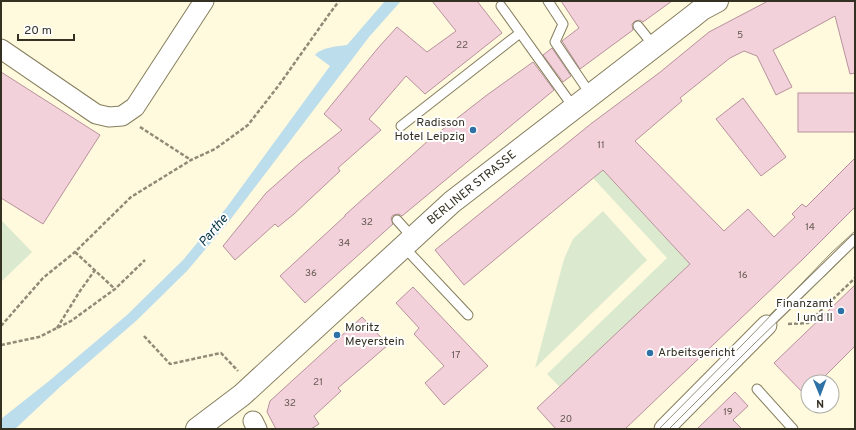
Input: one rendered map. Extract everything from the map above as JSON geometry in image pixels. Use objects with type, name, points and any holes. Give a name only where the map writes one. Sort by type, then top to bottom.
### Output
[{"type":"main road","name":"BERLINER STRASSE","points":[[197,429],[247,391],[452,202],[702,9],[717,1]]},
{"type":"main road","name":"BERLINER STRASSE","points":[[218,429],[247,391]]},
{"type":"street","points":[[1,49],[96,114],[109,117],[122,116],[134,107],[204,1]]},
{"type":"street","points":[[664,429],[767,325]]},
{"type":"lane","points":[[548,1],[563,24],[554,42],[583,101]]},
{"type":"lane","points":[[501,6],[520,33],[583,101]]},
{"type":"lane","points":[[638,26],[654,46]]},
{"type":"lane","points":[[401,126],[520,33]]},
{"type":"lane","points":[[397,220],[408,242],[468,315]]},
{"type":"lane","points":[[767,325],[855,239]]},
{"type":"lane","points":[[757,389],[793,429]]},
{"type":"path","points":[[1,326],[43,278],[75,252],[131,198],[191,160],[215,149],[248,125],[279,85],[339,1]]},
{"type":"path","points":[[122,116],[191,160]]},
{"type":"path","points":[[75,252],[115,289]]},
{"type":"path","points":[[1,345],[39,337],[71,321],[115,289],[145,260]]},
{"type":"path","points":[[57,328],[95,270]]},
{"type":"path","points":[[767,325],[808,323],[855,278]]},
{"type":"path","points":[[144,336],[170,364],[221,353],[247,391]]},
{"type":"green space","points":[[603,170],[690,264],[560,387],[547,374],[667,258],[593,178]]},
{"type":"green space","points":[[603,211],[647,260],[535,368],[564,259],[573,239]]},
{"type":"green space","points":[[1,220],[32,252],[1,282]]},
{"type":"water","name":"Parthe","points":[[385,1],[401,1],[369,37],[230,220],[187,271],[136,321],[61,386],[15,429],[1,429],[1,419],[49,381],[127,315],[183,260],[227,207],[330,66],[315,55],[325,49],[347,45]]},
{"type":"building","points":[[432,1],[477,1],[502,33],[425,94],[406,76],[369,119],[381,130],[338,168],[340,171],[294,214],[278,227],[275,224],[235,260],[223,246],[266,193],[301,162],[342,130],[324,114],[397,27],[427,52],[456,31]]},
{"type":"building","points":[[561,1],[672,1],[643,22],[640,20],[635,21],[632,24],[633,30],[580,69],[562,41],[579,28]]},
{"type":"building","points":[[768,1],[855,1],[855,73],[850,74],[835,16],[773,50],[792,87],[776,95],[757,56],[744,51],[730,58],[680,98],[682,101],[635,141],[724,231],[748,209],[774,237],[795,217],[792,214],[802,204],[806,207],[855,158],[855,207],[803,259],[625,429],[556,429],[537,408],[690,264],[603,170],[464,285],[435,250],[592,123],[659,73],[709,32]]},
{"type":"building","points":[[552,48],[571,76],[563,82],[543,55]]},
{"type":"building","name":"Radisson Hotel Leipzig","points":[[533,62],[554,90],[402,216],[399,214],[393,215],[391,218],[393,224],[305,303],[280,276],[345,215],[429,140],[487,95]]},
{"type":"building","points":[[1,72],[100,135],[43,224],[1,198]]},
{"type":"building","points":[[798,93],[855,93],[855,132],[798,132]]},
{"type":"building","points":[[743,98],[786,157],[761,176],[716,119]]},
{"type":"building","name":"Finanzamt I und II","points":[[855,285],[855,346],[827,374],[800,374],[800,390],[774,363]]},
{"type":"building","points":[[413,287],[488,366],[444,405],[425,383],[444,366],[414,334],[419,328],[396,303]]},
{"type":"building","points":[[362,317],[388,345],[338,388],[341,391],[314,416],[319,424],[311,429],[276,429],[267,412],[270,401]]},
{"type":"building","points":[[735,392],[748,406],[733,420],[742,429],[697,429]]},
{"type":"tram line","points":[[659,429],[831,253],[855,231]]},
{"type":"tram line","points":[[669,429],[855,246]]},
{"type":"place","name":"Radisson Hotel Leipzig","points":[[473,130]]},
{"type":"place","name":"Finanzamt I und II","points":[[841,311]]},
{"type":"place","name":"Moritz Meyerstein","points":[[337,335]]},
{"type":"place","name":"Arbeitsgericht","points":[[650,353]]}]
